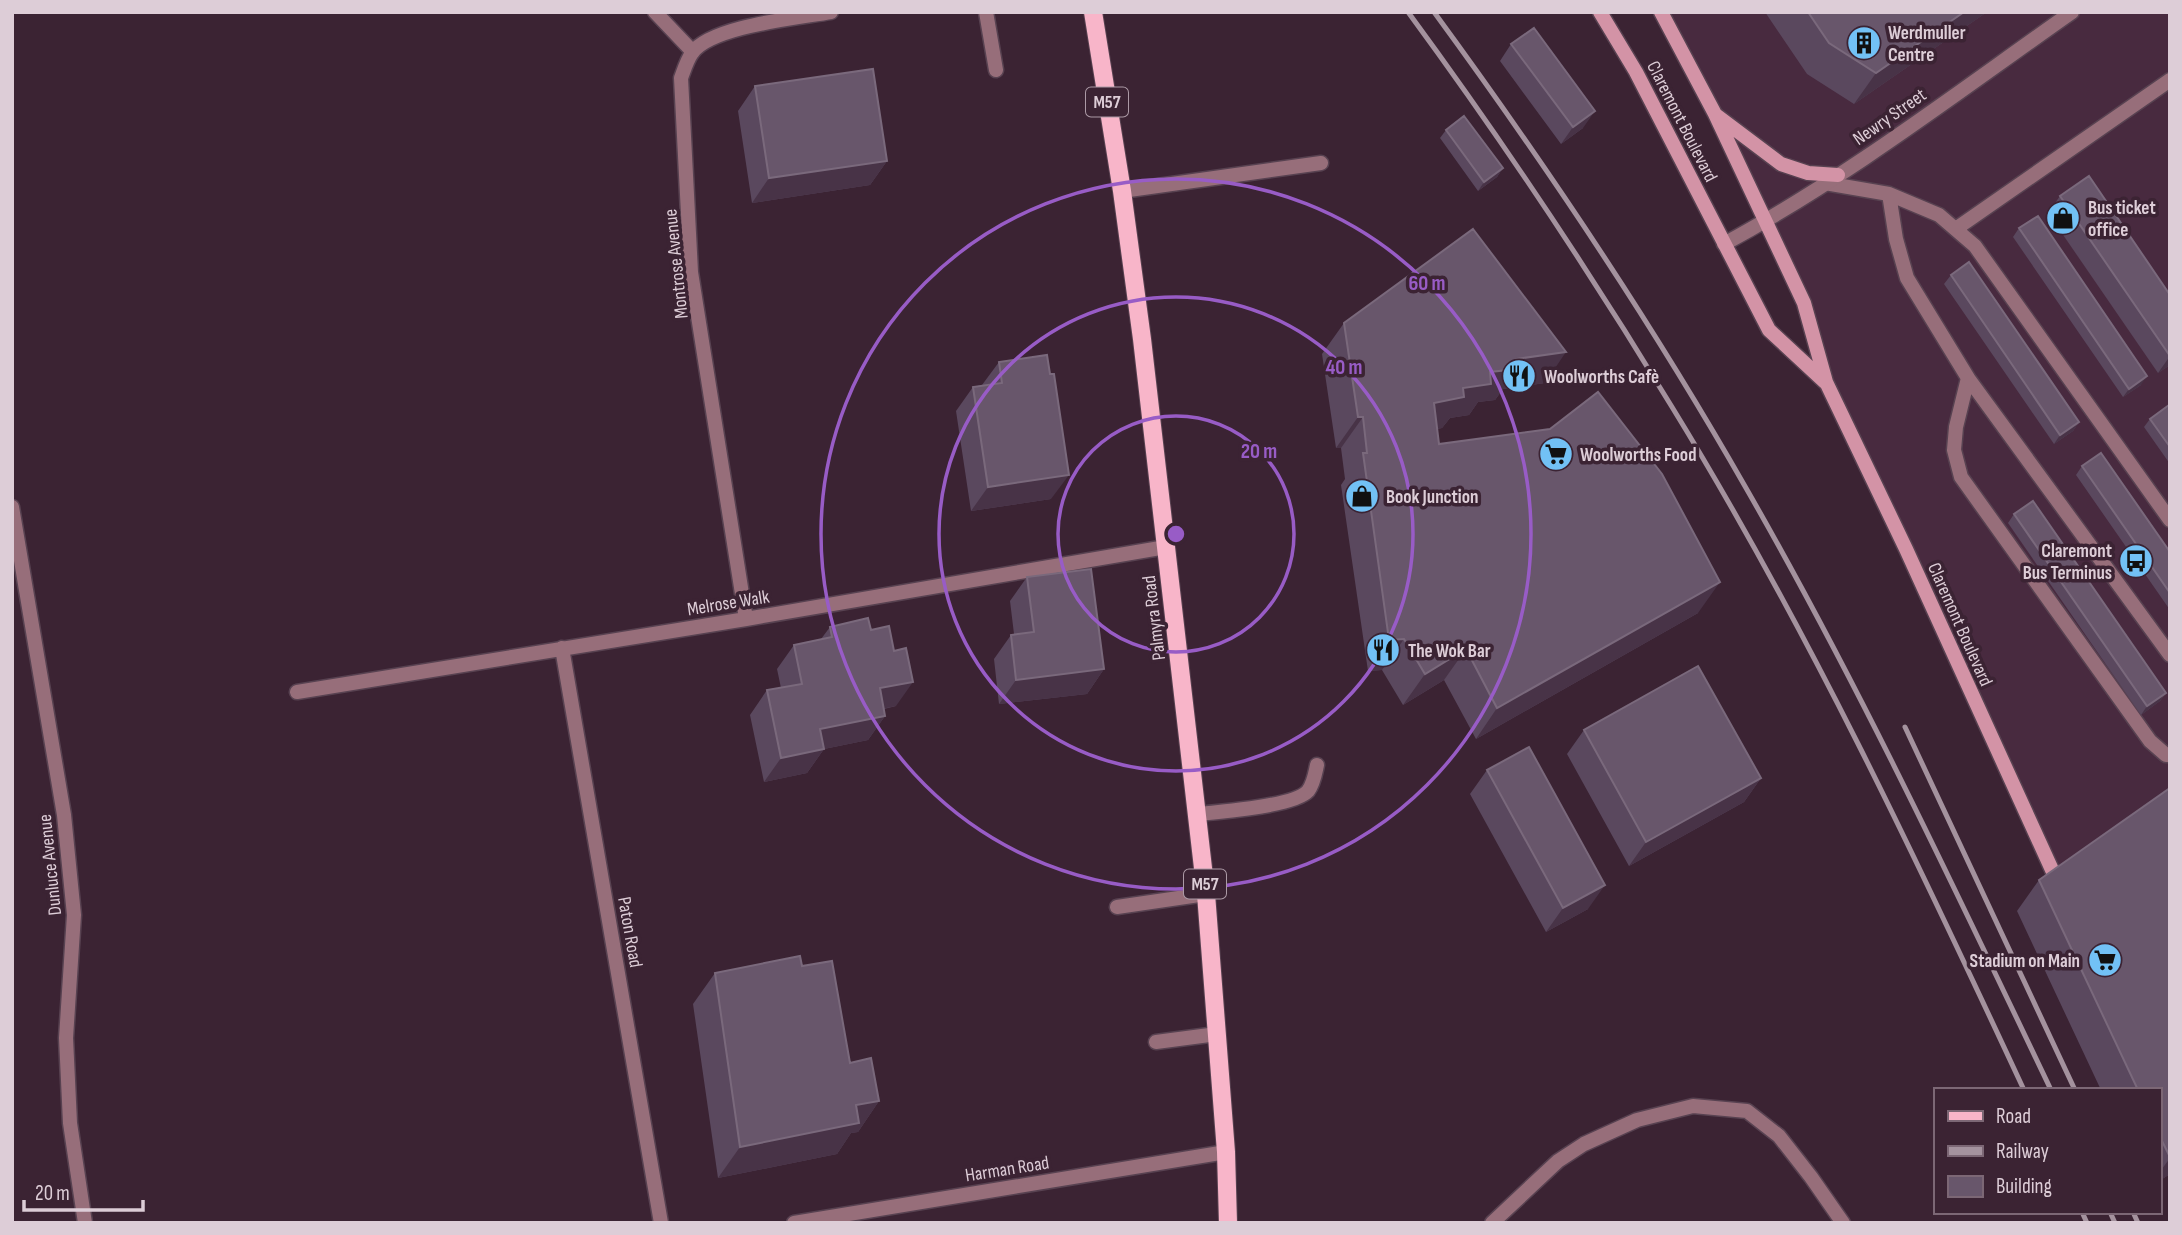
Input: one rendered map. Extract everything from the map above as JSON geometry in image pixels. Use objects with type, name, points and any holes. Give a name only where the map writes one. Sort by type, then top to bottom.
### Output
[{"type":"main road","name":"Palmyra Road","points":[[1093,12],[1122,191],[1142,339],[1206,894],[1226,1152],[1228,1223]]},
{"type":"street","points":[[655,12],[692,52],[714,36],[742,28],[831,12]]},
{"type":"street","points":[[986,12],[996,69]]},
{"type":"street","name":"Claremont Boulevard","points":[[1600,12],[1636,72],[1769,330],[1826,383]]},
{"type":"street","name":"Claremont Boulevard","points":[[1661,12],[1715,114],[1804,303],[1826,383],[1906,549],[2058,883]]},
{"type":"street","name":"Newry Street","points":[[1724,244],[1765,222],[1825,183],[2072,12]]},
{"type":"street","name":"Montrose Avenue","points":[[692,52],[681,78],[691,272],[746,619]]},
{"type":"street","points":[[1957,228],[2170,80]]},
{"type":"street","points":[[1715,114],[1781,164],[1808,173],[1838,174]]},
{"type":"street","points":[[1122,191],[1321,163]]},
{"type":"street","points":[[1825,183],[1889,194],[1940,215],[1957,228],[1975,246],[2170,520]]},
{"type":"street","points":[[1889,194],[1896,239],[1907,278],[1968,378],[2170,655]]},
{"type":"street","points":[[1968,378],[1956,427],[1954,450],[1961,477],[2150,741],[2166,755],[2170,755]]},
{"type":"street","name":"Dunluce Avenue","points":[[12,507],[64,815],[75,915],[66,1038],[70,1123],[85,1223]]},
{"type":"street","name":"Melrose Walk","points":[[297,692],[1166,547]]},
{"type":"street","name":"Paton Road","points":[[562,648],[661,1223]]},
{"type":"street","points":[[1197,814],[1287,801],[1307,793],[1317,765]]},
{"type":"street","points":[[1117,906],[1206,894]]},
{"type":"street","points":[[1156,1042],[1217,1034]]},
{"type":"street","points":[[1492,1223],[1558,1161],[1584,1144],[1637,1119],[1693,1106],[1747,1111],[1758,1119],[1779,1136],[1843,1223]]},
{"type":"street","name":"Harman Road","points":[[794,1223],[1226,1152]]},
{"type":"shaded area","points":[[1661,12],[2170,12],[2170,1119],[2161,1088],[2158,1088],[1826,382],[1804,303]]},
{"type":"building","points":[[1808,12],[1964,12],[1876,73],[1829,43]]},
{"type":"building","points":[[1534,28],[1595,111],[1573,127],[1511,44]]},
{"type":"building","points":[[873,69],[887,161],[769,178],[755,86]]},
{"type":"building","points":[[1464,116],[1503,168],[1484,182],[1446,130]]},
{"type":"building","points":[[2089,176],[2170,295],[2170,356],[2060,196]]},
{"type":"building","points":[[2038,216],[2147,376],[2129,389],[2019,228]]},
{"type":"building","points":[[1473,229],[1566,352],[1516,359],[1517,369],[1490,372],[1491,384],[1463,388],[1464,397],[1434,403],[1439,444],[1550,429],[1598,392],[1662,474],[1720,582],[1497,708],[1466,649],[1425,674],[1404,639],[1389,640],[1363,453],[1367,453],[1363,417],[1358,417],[1344,323]]},
{"type":"building","points":[[1969,262],[2079,422],[2060,435],[1951,275]]},
{"type":"building","points":[[1047,355],[1050,374],[1054,374],[1069,475],[988,487],[973,387],[1002,383],[999,362]]},
{"type":"building","points":[[2170,406],[2170,447],[2150,419]]},
{"type":"building","points":[[2101,453],[2170,552],[2170,593],[2082,466]]},
{"type":"building","points":[[2033,501],[2166,693],[2147,706],[2014,514]]},
{"type":"building","points":[[1091,569],[1104,669],[1016,680],[1011,635],[1034,632],[1027,577]]},
{"type":"building","points":[[868,618],[871,630],[889,626],[894,651],[906,648],[913,682],[880,688],[885,716],[820,729],[824,749],[781,758],[767,690],[802,684],[794,645],[832,637],[830,627]]},
{"type":"building","points":[[1698,666],[1761,778],[1646,842],[1584,730]]},
{"type":"building","points":[[1529,747],[1605,885],[1563,908],[1487,770]]},
{"type":"building","name":"Stadium on Main","points":[[2170,788],[2170,1157],[2161,1139],[2161,1088],[2137,1088],[2039,880]]},
{"type":"building","points":[[800,956],[802,966],[832,961],[850,1063],[871,1058],[879,1101],[856,1105],[859,1123],[740,1147],[715,973]]},
{"type":"railway","points":[[1408,12],[1577,256],[1721,489],[1858,743],[2023,1088]]},
{"type":"railway","points":[[1434,12],[1517,128],[1636,305],[1746,488],[1866,711],[2050,1088]]},
{"type":"railway","points":[[1905,727],[2074,1088]]},
{"type":"railway","points":[[2083,1214],[2087,1223]]},
{"type":"railway","points":[[2111,1214],[2115,1223]]},
{"type":"railway","points":[[2134,1214],[2138,1223]]},
{"type":"place","name":"Werdmuller Centre","points":[[1864,43]]},
{"type":"place","name":"Bus ticket office","points":[[2063,218]]},
{"type":"place","name":"Woolworths Cafè","points":[[1519,376]]},
{"type":"place","name":"Woolworths Food","points":[[1556,454]]},
{"type":"place","name":"Book Junction","points":[[1362,496]]},
{"type":"place","name":"Claremont Bus Terminus","points":[[2136,561]]},
{"type":"place","name":"The Wok Bar","points":[[1383,650]]},
{"type":"place","name":"Stadium on Main","points":[[2105,960]]}]
